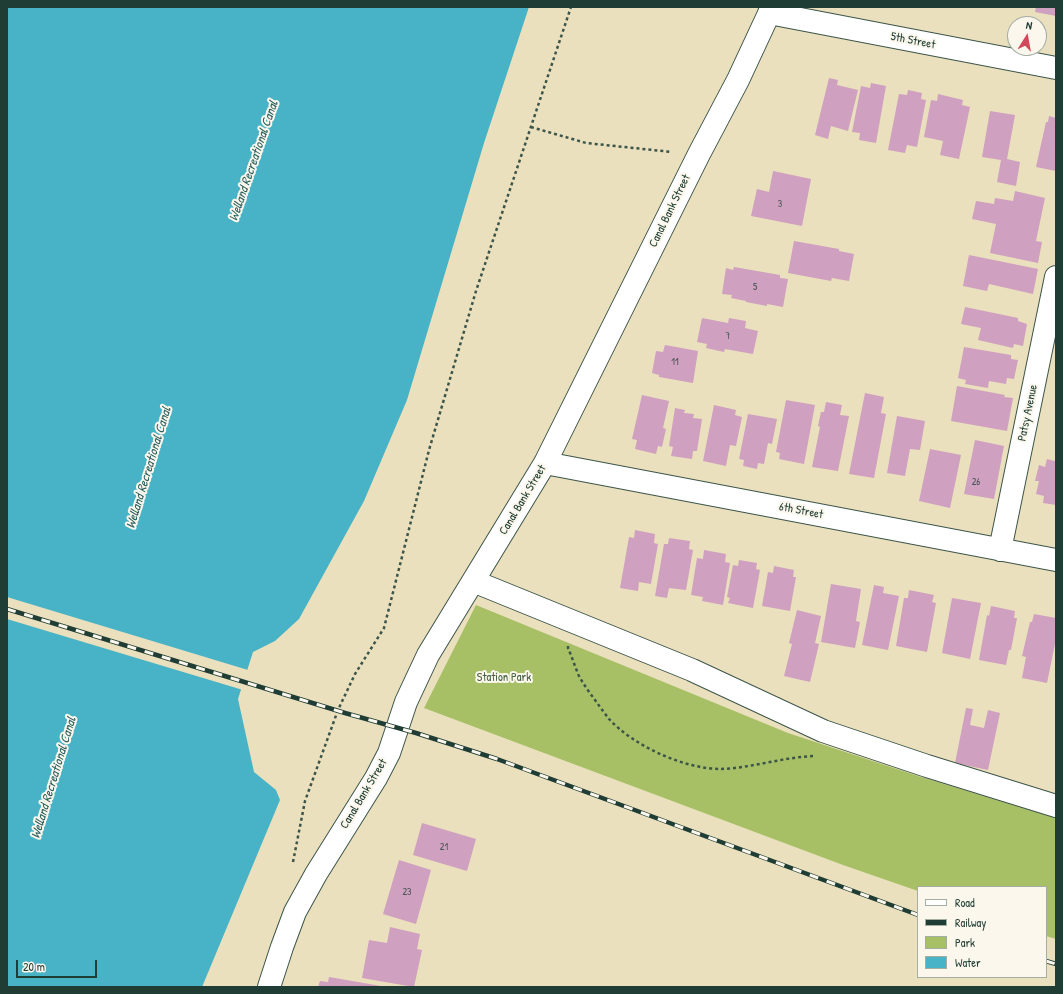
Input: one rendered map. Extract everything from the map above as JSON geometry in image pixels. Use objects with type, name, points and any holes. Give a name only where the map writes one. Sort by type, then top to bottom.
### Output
[{"type":"street","name":"5th Street","points":[[770,10],[1056,68]]},
{"type":"street","name":"Canal Bank Street","points":[[269,987],[294,912],[376,778],[389,753],[406,702],[428,654],[545,463],[699,154],[738,80],[770,10]]},
{"type":"street","name":"Patsy Avenue","points":[[1000,550],[1056,277]]},
{"type":"street","name":"6th Street","points":[[545,463],[1056,560]]},
{"type":"street","points":[[473,582],[692,670],[823,731],[1056,806]]},
{"type":"path","points":[[292,867],[305,801],[338,710],[355,674],[384,628],[431,442],[476,291],[571,7]]},
{"type":"path","points":[[531,127],[586,143],[699,154]]},
{"type":"path","points":[[574,623],[568,648],[582,681],[609,719],[629,736],[650,749],[670,759],[703,768],[737,767],[795,758],[820,756]]},
{"type":"green space","name":"Station Park","points":[[476,605],[788,733],[921,777],[1056,818],[1056,939],[1047,936],[1047,886],[917,886],[917,891],[843,865],[424,708]]},
{"type":"water","name":"Welland Recreational Canal","points":[[7,7],[529,7],[484,143],[407,400],[364,501],[299,619],[275,641],[253,652],[238,699],[254,772],[276,790],[280,800],[202,987],[7,987]]},
{"type":"pier","points":[[7,597],[248,670],[243,690],[7,619]]},
{"type":"building","points":[[1036,7],[1056,7],[1056,16],[1035,12]]},
{"type":"building","points":[[829,78],[838,80],[837,85],[858,90],[848,131],[831,126],[828,139],[815,135]]},
{"type":"building","points":[[871,83],[886,86],[876,143],[859,140],[860,133],[852,132],[861,86],[870,88]]},
{"type":"building","points":[[908,90],[922,93],[921,99],[926,100],[917,147],[907,145],[905,153],[888,150],[899,94],[907,95]]},
{"type":"building","points":[[938,94],[963,100],[962,105],[970,107],[959,159],[940,155],[943,141],[924,137],[931,100],[937,101]]},
{"type":"building","points":[[990,111],[1015,115],[1007,159],[1020,162],[1016,186],[997,182],[1001,160],[982,157]]},
{"type":"building","points":[[1049,116],[1056,118],[1056,171],[1036,167],[1046,122],[1048,122]]},
{"type":"building","points":[[773,171],[811,179],[802,226],[751,216],[757,189],[769,192]]},
{"type":"building","points":[[1015,191],[1045,198],[1036,241],[1042,242],[1038,263],[990,253],[996,224],[972,219],[976,201],[994,204],[995,198],[1013,201]]},
{"type":"building","points":[[794,241],[839,249],[839,251],[854,254],[849,281],[832,278],[831,281],[788,273]]},
{"type":"building","points":[[969,255],[1038,269],[1033,294],[989,284],[987,291],[963,286]]},
{"type":"building","points":[[734,267],[780,275],[780,278],[788,279],[783,307],[746,302],[731,298],[732,295],[722,294],[726,268],[733,270]]},
{"type":"building","points":[[965,307],[1018,318],[1018,321],[1027,324],[1023,346],[1014,344],[1013,348],[978,340],[981,328],[961,324]]},
{"type":"building","points":[[702,318],[728,323],[729,318],[746,321],[745,328],[758,331],[753,354],[725,349],[724,352],[706,348],[707,344],[697,342]]},
{"type":"building","points":[[665,345],[698,351],[693,383],[659,377],[659,375],[652,373],[656,351],[663,352]]},
{"type":"building","points":[[964,347],[1011,355],[1011,359],[1018,360],[1014,379],[1007,378],[1006,384],[989,381],[988,388],[965,384],[966,380],[958,378]]},
{"type":"building","points":[[957,386],[1005,395],[1004,397],[1013,398],[1007,431],[951,421]]},
{"type":"building","points":[[865,393],[884,397],[881,413],[886,414],[874,478],[849,474]]},
{"type":"building","points":[[642,395],[669,401],[663,428],[666,429],[662,447],[658,446],[656,454],[635,449],[637,440],[632,439]]},
{"type":"building","points":[[786,400],[815,405],[804,464],[779,459],[780,453],[776,452]]},
{"type":"building","points":[[826,402],[842,405],[840,415],[849,416],[838,471],[812,467],[820,427],[818,426],[821,412],[824,412]]},
{"type":"building","points":[[714,405],[736,410],[735,415],[742,417],[736,446],[730,445],[726,466],[703,461]]},
{"type":"building","points":[[675,408],[685,410],[684,413],[694,414],[693,418],[702,419],[697,451],[693,451],[692,459],[671,456],[673,447],[669,446]]},
{"type":"building","points":[[748,414],[777,419],[772,444],[768,443],[764,464],[758,463],[757,469],[743,466],[744,460],[739,459]]},
{"type":"building","points":[[897,416],[925,421],[920,450],[910,449],[905,476],[887,473]]},
{"type":"building","points":[[975,440],[1004,446],[994,499],[964,494]]},
{"type":"building","points":[[930,449],[961,455],[950,508],[919,501]]},
{"type":"building","points":[[1055,457],[1056,505],[1043,503],[1044,496],[1036,494],[1039,481],[1035,481],[1039,465],[1045,467],[1047,459],[1055,461]]},
{"type":"building","points":[[635,530],[655,534],[654,543],[658,544],[651,584],[639,582],[638,591],[620,588],[629,537],[634,538]]},
{"type":"building","points":[[669,538],[690,541],[689,549],[693,550],[686,590],[669,588],[667,598],[655,596],[664,544],[668,544]]},
{"type":"building","points":[[704,550],[726,554],[725,562],[730,563],[723,605],[702,601],[703,597],[691,595],[697,558],[703,559]]},
{"type":"building","points":[[739,560],[757,563],[756,569],[760,570],[753,608],[728,603],[730,598],[727,597],[733,565],[738,566]]},
{"type":"building","points":[[774,566],[794,570],[793,577],[796,577],[790,611],[762,606],[768,572],[773,573]]},
{"type":"building","points":[[831,584],[861,589],[856,621],[860,622],[855,648],[821,642]]},
{"type":"building","points":[[874,585],[884,587],[883,593],[899,596],[888,650],[862,645]]},
{"type":"building","points":[[909,590],[934,595],[932,602],[936,603],[927,652],[896,646],[904,598],[908,598]]},
{"type":"building","points":[[952,598],[981,603],[970,659],[942,653]]},
{"type":"building","points":[[991,606],[1015,611],[1014,618],[1017,618],[1011,650],[1009,650],[1006,665],[979,660],[987,615],[989,616]]},
{"type":"building","points":[[797,610],[821,616],[815,643],[819,644],[810,682],[784,676],[792,644],[789,643]]},
{"type":"building","points":[[1034,614],[1056,618],[1056,639],[1047,683],[1022,678],[1026,657],[1022,656],[1030,622],[1032,622]]},
{"type":"building","points":[[966,708],[973,709],[970,725],[984,728],[988,710],[1000,713],[988,770],[955,763]]},
{"type":"building","points":[[422,823],[476,839],[467,871],[413,855]]},
{"type":"building","points":[[399,860],[431,870],[416,924],[383,914]]},
{"type":"building","points":[[390,927],[420,934],[417,949],[422,950],[414,987],[362,978],[369,940],[387,943]]},
{"type":"building","points":[[329,977],[381,987],[318,987],[320,981],[328,982]]},
{"type":"railway","points":[[7,609],[497,759],[917,915]]},
{"type":"railway","points":[[1047,961],[1056,964]]}]
